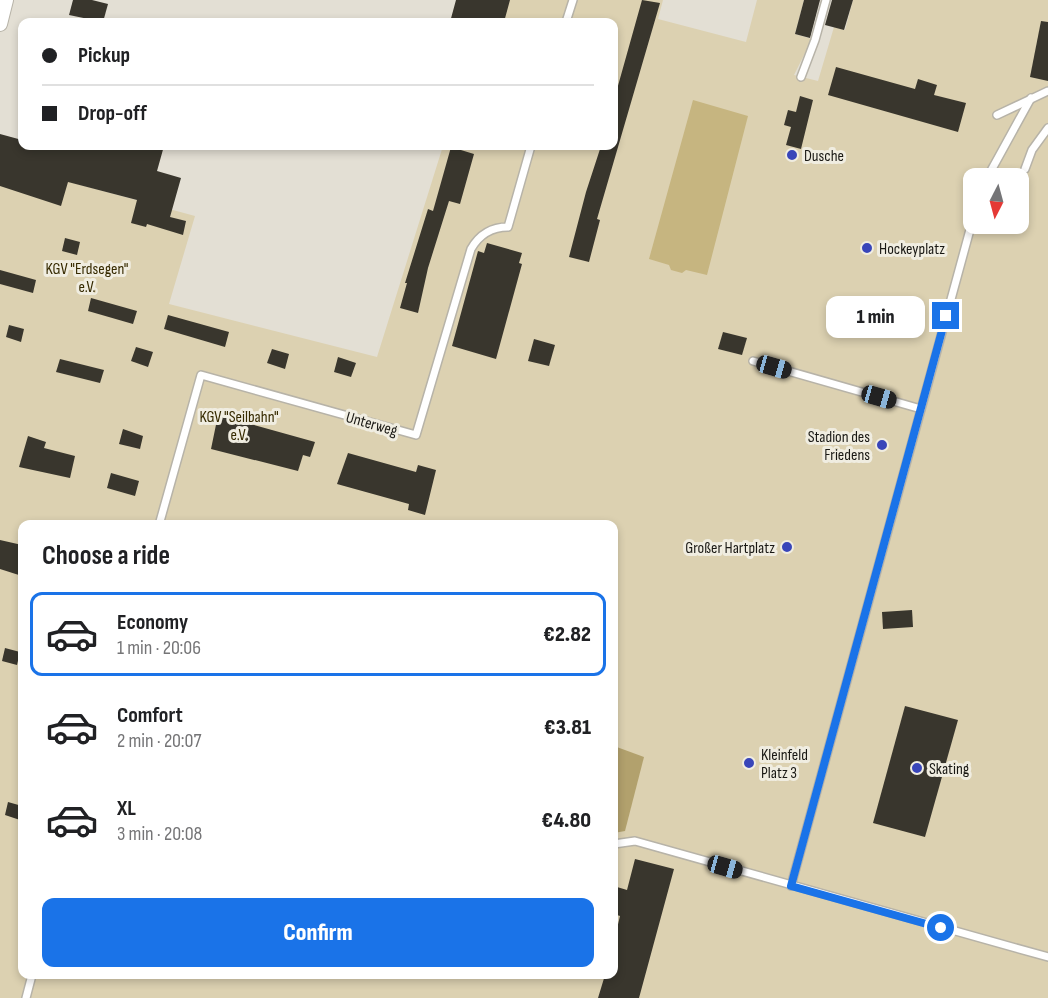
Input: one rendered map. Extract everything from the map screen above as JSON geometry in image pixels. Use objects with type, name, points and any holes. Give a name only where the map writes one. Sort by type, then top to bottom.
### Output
[{"type":"street","points":[[0,24],[6,0]]},
{"type":"lane","points":[[567,18],[573,0]]},
{"type":"lane","points":[[801,77],[815,40],[826,0]]},
{"type":"lane","points":[[997,115],[1048,91]]},
{"type":"lane","points":[[992,168],[1031,98]]},
{"type":"lane","points":[[1024,168],[1032,150],[1048,128]]},
{"type":"lane","name":"Unterweg","points":[[160,520],[201,375],[416,435],[471,249],[483,234],[494,229],[508,227],[530,150]]},
{"type":"lane","points":[[791,886],[969,234]]},
{"type":"lane","points":[[753,361],[921,409]]},
{"type":"lane","points":[[618,843],[635,841],[1048,957]]},
{"type":"lane","points":[[26,998],[31,979]]},
{"type":"green space","points":[[486,0],[663,0],[658,19],[746,42],[757,0],[804,0],[795,34],[812,39],[794,75],[818,81],[834,27],[845,30],[853,0],[1048,0],[1048,998],[0,998],[0,163],[195,216],[169,304],[377,357],[442,150],[618,150],[618,18],[481,18]]},
{"type":"shaded area","points":[[693,100],[748,116],[707,275],[686,270],[682,273],[671,270],[669,265],[649,259]]},
{"type":"shaded area","points":[[618,747],[644,757],[625,831],[618,832]]},
{"type":"building","points":[[73,0],[92,0],[108,4],[104,18],[69,15]]},
{"type":"building","points":[[456,0],[510,0],[505,18],[451,18]]},
{"type":"building","points":[[642,0],[660,3],[618,147],[618,86]]},
{"type":"building","points":[[804,0],[820,0],[810,38],[795,34]]},
{"type":"building","points":[[832,0],[853,0],[844,30],[825,25]]},
{"type":"building","points":[[1041,21],[1048,22],[1048,81],[1030,77]]},
{"type":"building","points":[[836,67],[915,89],[918,79],[937,85],[934,95],[966,103],[958,132],[828,95]]},
{"type":"building","points":[[800,96],[813,100],[801,149],[786,145],[791,127],[784,125],[788,110],[796,112]]},
{"type":"building","points":[[0,134],[18,139],[18,150],[163,150],[157,171],[181,178],[170,217],[186,221],[183,235],[147,224],[146,227],[131,223],[137,200],[68,182],[61,206],[0,186]]},
{"type":"building","points":[[450,150],[474,154],[460,204],[449,201],[428,268],[418,313],[400,308],[407,283],[405,283],[428,209],[433,211]]},
{"type":"building","points":[[600,150],[617,150],[597,219],[600,220],[589,262],[569,257]]},
{"type":"building","points":[[65,238],[80,242],[77,255],[62,251]]},
{"type":"building","points":[[487,243],[522,253],[519,263],[522,264],[496,359],[452,346],[478,251],[484,253]]},
{"type":"building","points":[[0,270],[36,280],[33,293],[0,284]]},
{"type":"building","points":[[91,298],[137,311],[133,324],[88,311]]},
{"type":"building","points":[[168,315],[229,332],[225,347],[164,329]]},
{"type":"building","points":[[9,325],[24,329],[21,342],[6,337]]},
{"type":"building","points":[[723,332],[747,338],[742,355],[718,349]]},
{"type":"building","points":[[534,339],[555,345],[549,366],[528,361]]},
{"type":"building","points":[[136,347],[153,352],[148,367],[131,361]]},
{"type":"building","points":[[272,349],[289,354],[285,369],[267,363]]},
{"type":"building","points":[[338,357],[356,363],[351,377],[334,372]]},
{"type":"building","points":[[60,359],[104,370],[100,383],[56,372]]},
{"type":"building","points":[[218,415],[315,442],[310,457],[303,455],[298,471],[211,449]]},
{"type":"building","points":[[123,429],[143,436],[140,449],[119,444]]},
{"type":"building","points":[[28,436],[46,442],[44,448],[75,456],[70,478],[19,467]]},
{"type":"building","points":[[348,453],[416,472],[418,465],[436,470],[425,515],[408,510],[409,504],[337,484]]},
{"type":"building","points":[[111,473],[139,481],[135,496],[107,488]]},
{"type":"building","points":[[0,540],[18,544],[18,575],[0,569]]},
{"type":"building","points":[[912,610],[913,627],[883,629],[882,612]]},
{"type":"building","points":[[5,648],[18,651],[17,665],[2,661]]},
{"type":"building","name":"Skating","points":[[905,706],[958,720],[925,837],[873,823]]},
{"type":"building","points":[[8,802],[18,805],[18,819],[5,815]]},
{"type":"building","points":[[635,859],[674,869],[639,998],[598,998],[604,979],[618,979],[620,916],[618,915],[618,887],[627,890]]},
{"type":"place","name":"Dusche","points":[[792,155]]},
{"type":"place","name":"Hockeyplatz","points":[[867,248]]},
{"type":"place","name":"Stadion des Friedens","points":[[882,445]]},
{"type":"place","name":"Großer Hartplatz","points":[[787,547]]},
{"type":"place","name":"Kleinfeld Platz 3","points":[[749,763]]},
{"type":"place","name":"Skating","points":[[917,768]]},
{"type":"route","points":[[941,928],[791,886],[946,316]]},
{"type":"park label","name":"KGV \"Erdsegen\" e.V.","points":[[87,277]]},
{"type":"park label","name":"KGV \"Seilbahn\" e.V.","points":[[239,425]]}]
